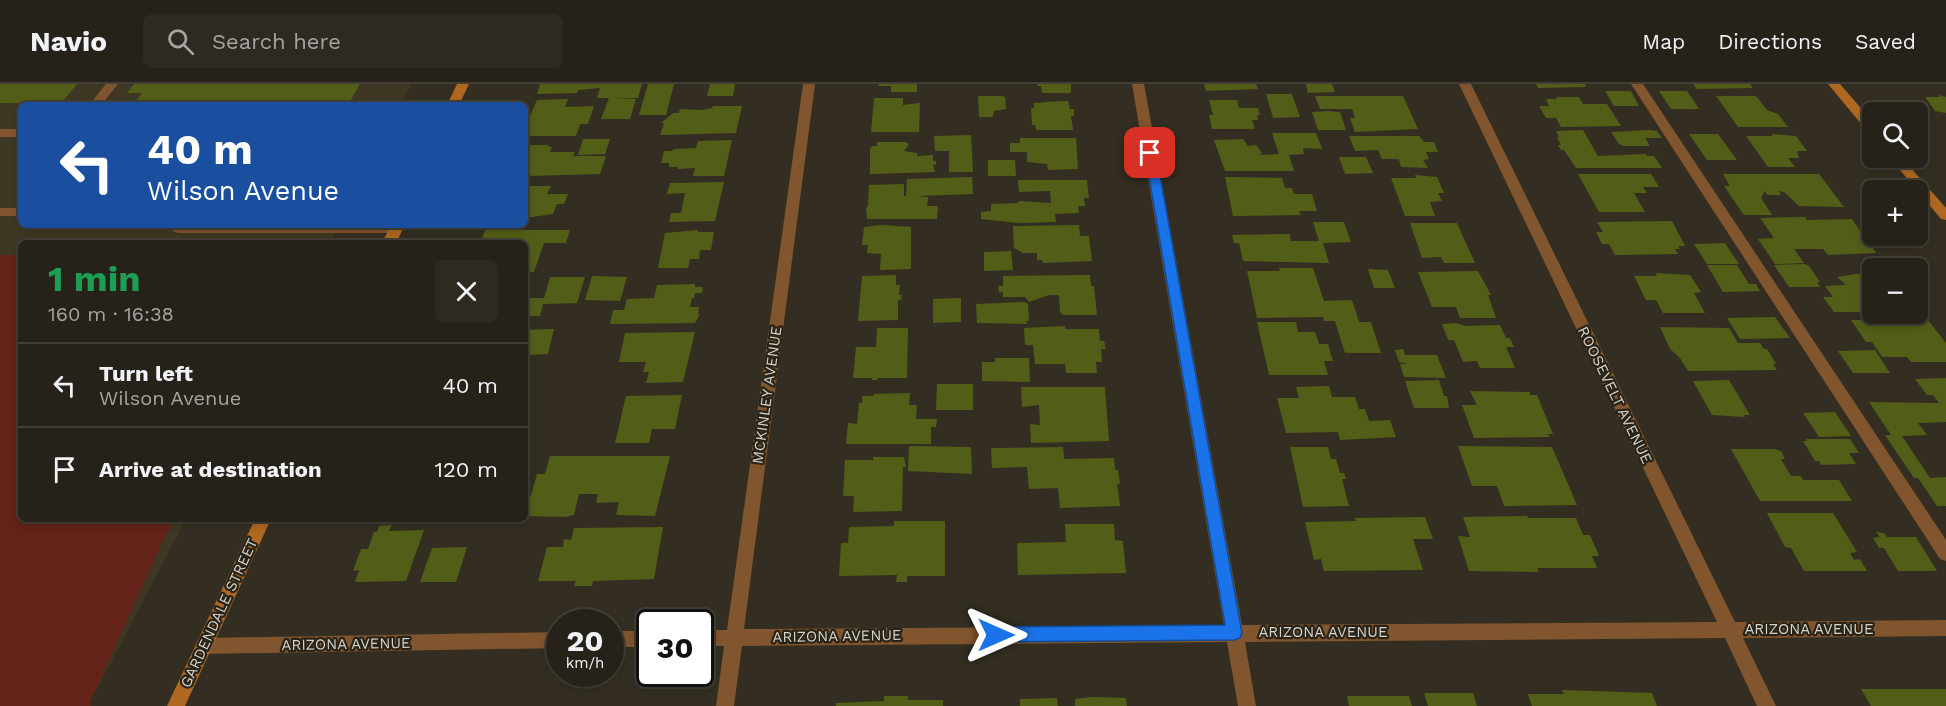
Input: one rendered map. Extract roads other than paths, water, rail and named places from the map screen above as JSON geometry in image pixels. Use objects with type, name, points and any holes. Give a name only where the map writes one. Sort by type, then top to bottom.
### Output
[{"type":"street","points":[[97,102],[112,84]]},
{"type":"street","points":[[454,102],[463,84]]},
{"type":"street","name":"MCKINLEY AVENUE","points":[[725,706],[809,84]]},
{"type":"street","points":[[1138,84],[1247,706]]},
{"type":"street","name":"ROOSEVELT AVENUE","points":[[1465,84],[1728,630],[1767,706]]},
{"type":"street","points":[[1637,84],[1946,555]]},
{"type":"street","points":[[1834,84],[1862,117]]},
{"type":"street","points":[[0,133],[18,133]]},
{"type":"street","points":[[1905,168],[1946,216]]},
{"type":"street","points":[[0,212],[18,212]]},
{"type":"street","name":"GARDENDALE STREET","points":[[176,706],[262,522]]},
{"type":"street","name":"ARIZONA AVENUE","points":[[714,638],[1946,628]]},
{"type":"street","name":"ARIZONA AVENUE","points":[[204,646],[546,640]]}]
